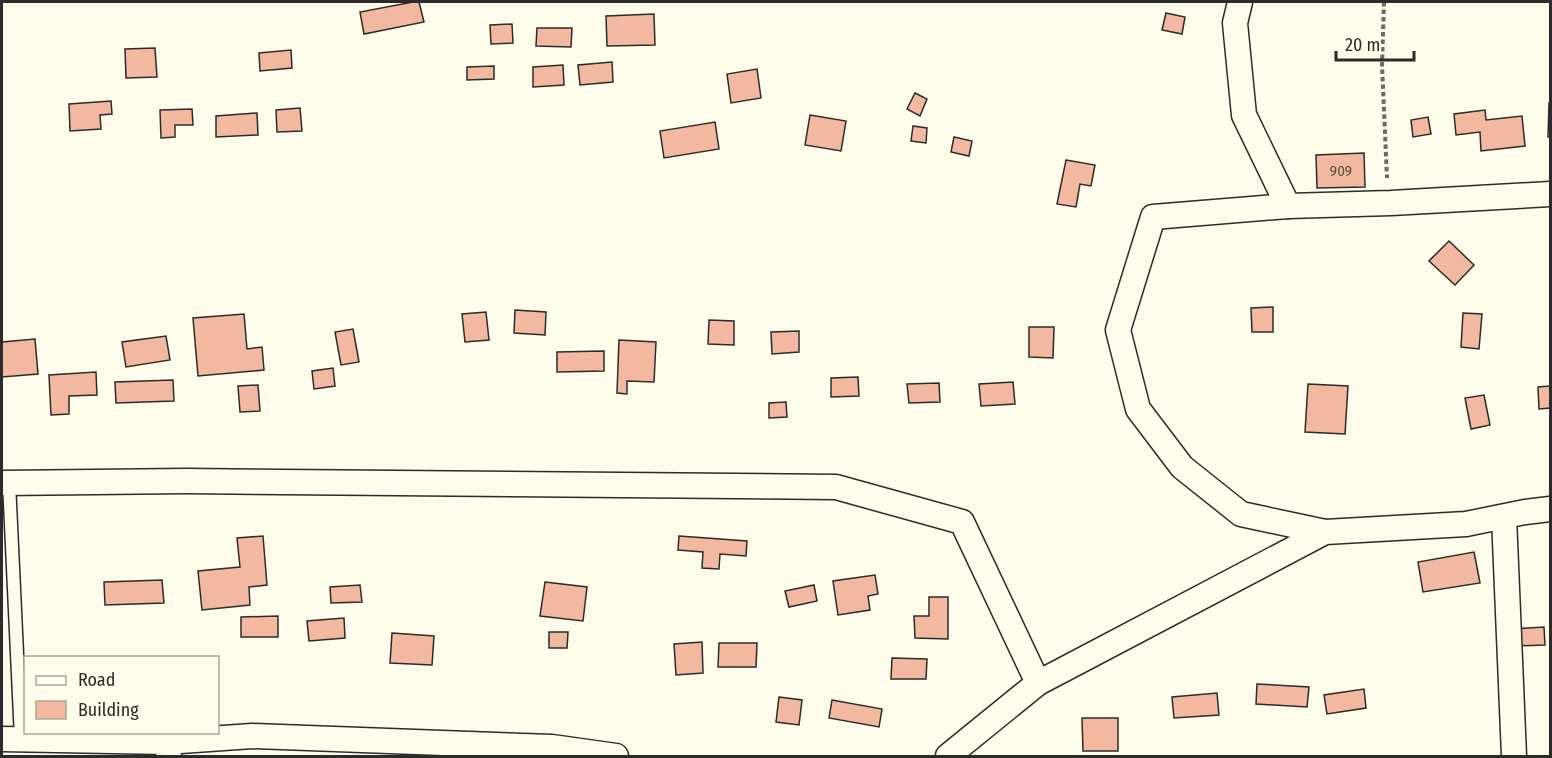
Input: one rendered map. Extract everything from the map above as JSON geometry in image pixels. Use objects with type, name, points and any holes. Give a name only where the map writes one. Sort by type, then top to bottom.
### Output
[{"type":"street","points":[[1240,2],[1234,23],[1244,115],[1288,206]]},
{"type":"street","points":[[1551,194],[1288,206],[1152,217],[1118,330],[1138,409],[1182,467],[1241,514],[1325,532],[1467,524],[1551,509]]},
{"type":"street","points":[[5,483],[186,481],[836,487],[962,522],[1038,683]]},
{"type":"street","points":[[1504,517],[1514,756]]},
{"type":"street","points":[[948,756],[1038,683],[1325,532]]},
{"type":"street","points":[[11,739],[168,749],[252,736],[552,747],[616,756]]},
{"type":"lane","points":[[5,483],[11,739]]},
{"type":"path","points":[[1384,2],[1382,65],[1386,172],[1391,203]]},
{"type":"building","points":[[419,2],[424,22],[364,34],[360,12]]},
{"type":"building","points":[[1166,13],[1185,17],[1182,34],[1162,30]]},
{"type":"building","points":[[654,14],[655,45],[607,46],[606,16]]},
{"type":"building","points":[[512,24],[513,43],[491,44],[490,25]]},
{"type":"building","points":[[537,28],[572,28],[571,47],[536,46]]},
{"type":"building","points":[[155,48],[157,77],[126,78],[125,49]]},
{"type":"building","points":[[291,50],[292,68],[260,71],[259,53]]},
{"type":"building","points":[[612,62],[613,82],[580,85],[578,65]]},
{"type":"building","points":[[563,65],[564,85],[533,87],[533,67]]},
{"type":"building","points":[[494,66],[494,79],[467,80],[467,67]]},
{"type":"building","points":[[757,69],[761,98],[731,103],[727,74]]},
{"type":"building","points":[[915,93],[927,99],[920,116],[907,109]]},
{"type":"building","points":[[111,101],[112,114],[100,115],[101,129],[70,131],[69,104]]},
{"type":"building","points":[[1549,103],[1550,137],[1548,137]]},
{"type":"building","points":[[300,108],[302,131],[277,132],[276,110]]},
{"type":"building","points":[[192,109],[193,125],[175,125],[175,137],[161,138],[160,110]]},
{"type":"building","points":[[1485,110],[1486,120],[1522,116],[1525,146],[1481,151],[1480,132],[1456,135],[1454,114]]},
{"type":"building","points":[[257,113],[258,135],[216,137],[216,116]]},
{"type":"building","points":[[810,115],[846,121],[841,151],[805,145]]},
{"type":"building","points":[[1428,117],[1431,134],[1413,137],[1411,120]]},
{"type":"building","points":[[715,122],[719,149],[664,158],[660,131]]},
{"type":"building","points":[[913,126],[927,128],[926,143],[911,141]]},
{"type":"building","points":[[954,137],[972,141],[969,156],[951,152]]},
{"type":"building","points":[[1364,153],[1365,187],[1317,188],[1316,155]]},
{"type":"building","points":[[1066,160],[1095,165],[1091,186],[1080,184],[1076,207],[1057,204]]},
{"type":"building","points":[[1449,241],[1474,265],[1455,285],[1429,261]]},
{"type":"building","points":[[1273,307],[1273,332],[1252,332],[1251,308]]},
{"type":"building","points":[[515,310],[546,312],[545,335],[514,333]]},
{"type":"building","points":[[486,312],[489,340],[465,342],[462,314]]},
{"type":"building","points":[[1463,313],[1482,314],[1479,349],[1461,347]]},
{"type":"building","points":[[244,314],[247,349],[262,347],[264,370],[198,376],[193,318]]},
{"type":"building","points":[[709,320],[734,321],[734,345],[708,344]]},
{"type":"building","points":[[1029,327],[1054,327],[1053,358],[1029,357]]},
{"type":"building","points":[[353,329],[359,362],[341,365],[335,332]]},
{"type":"building","points":[[799,331],[799,352],[772,354],[771,332]]},
{"type":"building","points":[[166,336],[170,360],[126,367],[122,342]]},
{"type":"building","points":[[35,339],[38,374],[2,377],[2,342]]},
{"type":"building","points":[[619,340],[656,342],[654,382],[627,381],[627,394],[617,393]]},
{"type":"building","points":[[604,351],[604,371],[557,372],[557,352]]},
{"type":"building","points":[[333,368],[335,386],[314,389],[312,371]]},
{"type":"building","points":[[96,372],[97,395],[69,396],[69,414],[51,415],[49,375]]},
{"type":"building","points":[[858,377],[859,396],[831,397],[831,378]]},
{"type":"building","points":[[173,380],[174,401],[116,403],[115,382]]},
{"type":"building","points":[[1013,382],[1015,404],[981,406],[979,384]]},
{"type":"building","points":[[939,383],[940,402],[909,403],[907,384]]},
{"type":"building","points":[[1308,384],[1348,386],[1345,434],[1305,432]]},
{"type":"building","points":[[258,385],[260,411],[240,412],[238,386]]},
{"type":"building","points":[[1550,386],[1550,408],[1539,409],[1538,387]]},
{"type":"building","points":[[1484,395],[1490,425],[1471,429],[1465,398]]},
{"type":"building","points":[[786,402],[787,417],[769,418],[769,403]]},
{"type":"building","points":[[263,536],[267,585],[249,587],[250,605],[202,610],[198,571],[240,567],[237,538]]},
{"type":"building","points":[[679,536],[747,541],[746,556],[720,554],[719,569],[702,568],[703,552],[678,550]]},
{"type":"building","points":[[1474,552],[1480,583],[1423,592],[1418,562]]},
{"type":"building","points":[[875,575],[878,594],[868,596],[870,610],[838,615],[833,581]]},
{"type":"building","points":[[162,580],[164,603],[105,605],[104,582]]},
{"type":"building","points":[[545,582],[587,587],[583,621],[540,616]]},
{"type":"building","points":[[360,585],[362,602],[331,603],[330,587]]},
{"type":"building","points":[[814,585],[817,601],[789,607],[785,591]]},
{"type":"building","points":[[929,597],[948,597],[948,639],[915,638],[914,616],[929,616]]},
{"type":"building","points":[[278,616],[278,637],[241,637],[241,617]]},
{"type":"building","points":[[344,618],[345,638],[309,641],[307,621]]},
{"type":"building","points":[[1544,627],[1545,645],[1513,646],[1512,629]]},
{"type":"building","points":[[549,632],[568,632],[567,648],[549,648]]},
{"type":"building","points":[[392,633],[434,636],[432,665],[390,663]]},
{"type":"building","points":[[702,642],[703,673],[676,675],[674,644]]},
{"type":"building","points":[[719,643],[757,643],[756,667],[718,667]]},
{"type":"building","points":[[892,658],[927,659],[926,679],[891,679]]},
{"type":"building","points":[[1257,684],[1309,687],[1307,707],[1256,704]]},
{"type":"building","points":[[1364,689],[1366,708],[1327,714],[1324,695]]},
{"type":"building","points":[[1217,693],[1219,715],[1174,718],[1172,697]]},
{"type":"building","points":[[779,697],[802,700],[799,725],[776,722]]},
{"type":"building","points":[[832,700],[882,709],[879,727],[829,718]]},
{"type":"building","points":[[1082,718],[1118,718],[1118,751],[1083,751]]}]
